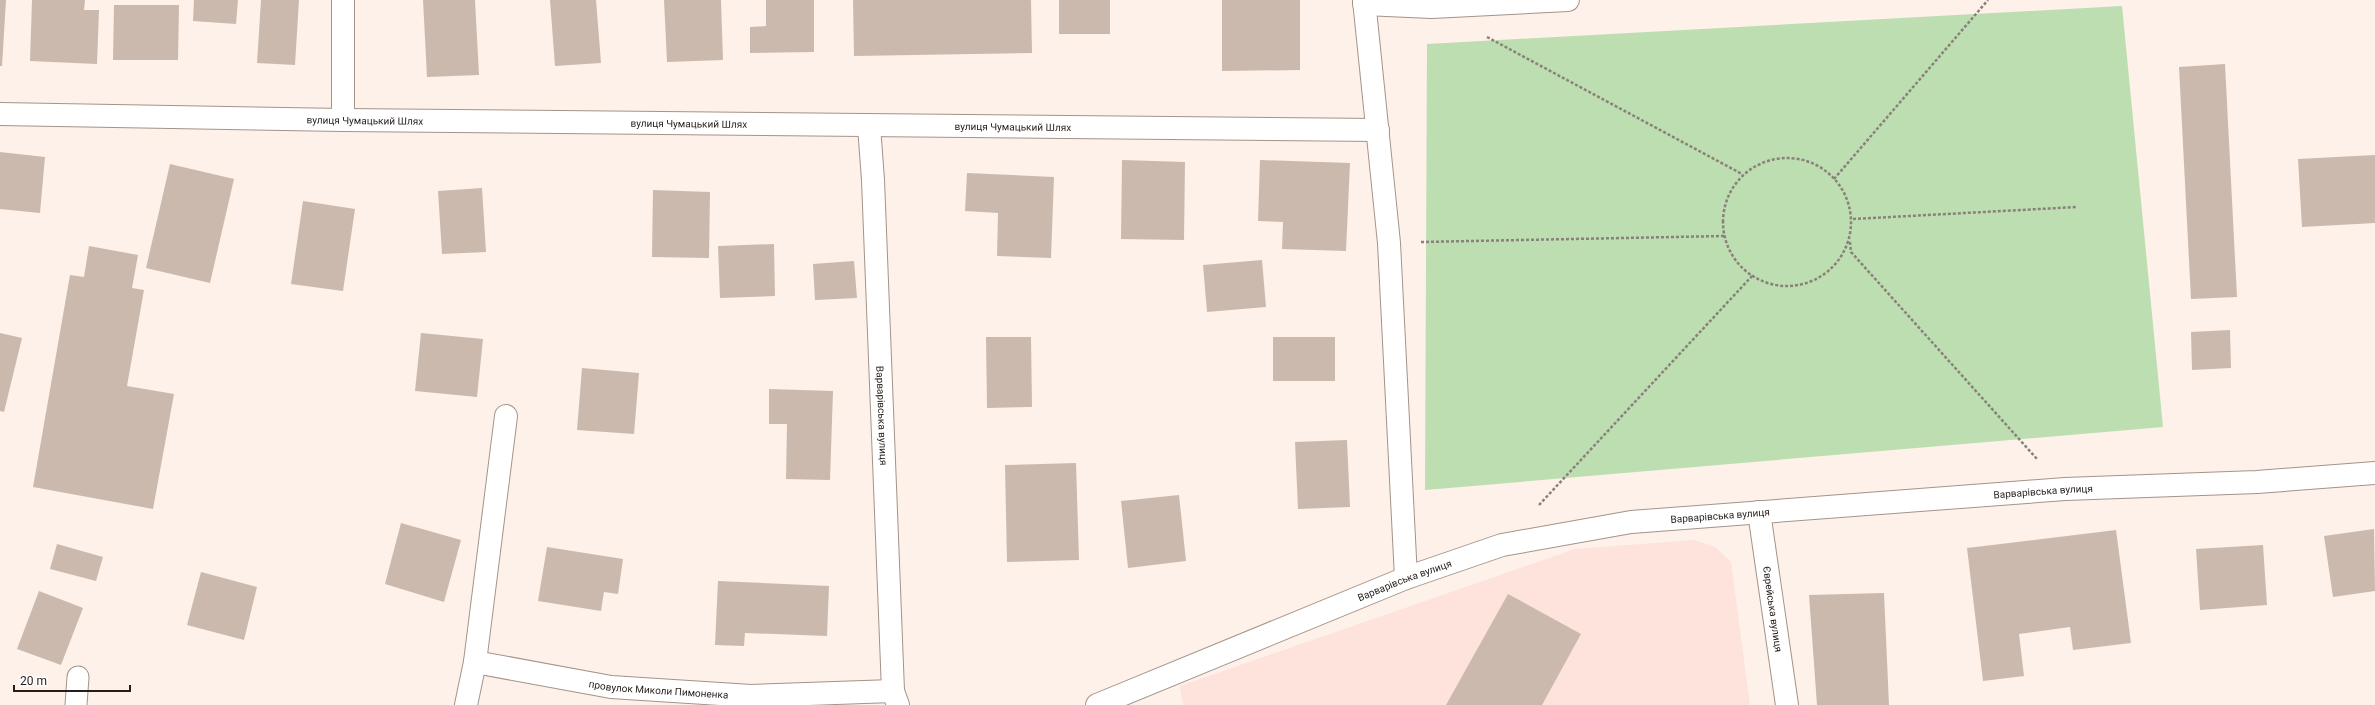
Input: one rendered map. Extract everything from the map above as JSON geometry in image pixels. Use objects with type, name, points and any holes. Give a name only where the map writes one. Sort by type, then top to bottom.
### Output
[{"type":"street","points":[[343,0],[343,120]]},
{"type":"street","points":[[1406,578],[1389,243],[1364,2],[1432,7],[1568,0]]},
{"type":"street","name":"вулиця Чумацький Шлях","points":[[0,114],[343,120],[1378,130]]},
{"type":"street","name":"Варварівська вулиця","points":[[869,126],[873,180],[895,698]]},
{"type":"street","points":[[466,705],[475,662],[506,416]]},
{"type":"street","name":"Варварівська вулиця","points":[[1097,705],[1406,578],[1502,545],[1631,522],[2064,489],[2257,482],[2375,473]]},
{"type":"street","name":"Єврейська вулиця","points":[[1759,512],[1787,705]]},
{"type":"street","name":"провулок Миколи Пимоненка","points":[[475,662],[611,688],[752,696],[895,698]]},
{"type":"lane","points":[[76,705],[78,677]]},
{"type":"path","points":[[1834,179],[1988,0]]},
{"type":"path","points":[[1480,33],[1742,174]]},
{"type":"path","points":[[1850,242],[1837,264],[1820,278],[1798,286],[1775,285],[1745,270],[1730,252],[1724,236],[1723,213],[1729,192],[1742,174],[1761,162],[1773,157],[1796,156],[1841,184],[1848,198],[1853,219],[1850,242],[1851,252],[2064,489]]},
{"type":"path","points":[[1853,219],[2077,207]]},
{"type":"path","points":[[1389,243],[1724,236]]},
{"type":"path","points":[[1502,545],[1753,275]]},
{"type":"shaded area","points":[[1694,540],[1715,547],[1731,562],[1750,705],[1183,705],[1180,686],[1575,549]]},
{"type":"green space","points":[[2122,6],[2163,427],[1425,490],[1427,44]]},
{"type":"building","points":[[0,0],[6,0],[2,66],[0,66]]},
{"type":"building","points":[[32,0],[85,0],[84,10],[99,10],[97,64],[30,61]]},
{"type":"building","points":[[194,0],[238,0],[236,24],[193,21]]},
{"type":"building","points":[[261,0],[299,0],[295,65],[257,63]]},
{"type":"building","points":[[423,0],[475,0],[479,75],[427,77]]},
{"type":"building","points":[[550,0],[596,0],[601,63],[555,66]]},
{"type":"building","points":[[664,0],[721,0],[723,60],[667,62]]},
{"type":"building","points":[[766,0],[814,0],[814,52],[750,53],[750,27],[766,26]]},
{"type":"building","points":[[853,0],[1031,0],[1032,53],[854,56]]},
{"type":"building","points":[[1059,0],[1110,0],[1110,34],[1059,34]]},
{"type":"building","points":[[1222,0],[1300,0],[1300,70],[1222,71]]},
{"type":"building","points":[[114,5],[179,5],[178,60],[113,60]]},
{"type":"building","points":[[2225,64],[2237,297],[2191,299],[2179,67]]},
{"type":"building","points":[[0,152],[45,157],[40,213],[0,209]]},
{"type":"building","points":[[2375,155],[2375,223],[2302,227],[2298,159]]},
{"type":"building","points":[[1122,160],[1185,162],[1184,240],[1121,239]]},
{"type":"building","points":[[1260,160],[1350,163],[1346,251],[1282,249],[1283,222],[1258,221]]},
{"type":"building","points":[[170,164],[234,179],[210,283],[146,268]]},
{"type":"building","points":[[967,173],[1054,177],[1051,258],[997,256],[998,213],[965,211]]},
{"type":"building","points":[[482,188],[486,252],[442,254],[438,191]]},
{"type":"building","points":[[653,190],[710,192],[709,258],[652,257]]},
{"type":"building","points":[[303,201],[355,209],[343,291],[291,284]]},
{"type":"building","points":[[774,244],[775,296],[720,298],[718,246]]},
{"type":"building","points":[[89,246],[138,255],[132,288],[144,290],[127,386],[174,394],[153,509],[33,487],[70,275],[84,277]]},
{"type":"building","points":[[1262,260],[1266,307],[1207,312],[1203,265]]},
{"type":"building","points":[[854,261],[857,298],[815,300],[813,264]]},
{"type":"building","points":[[2230,330],[2231,368],[2192,370],[2191,332]]},
{"type":"building","points":[[0,333],[22,338],[4,412],[0,411]]},
{"type":"building","points":[[421,333],[483,339],[477,397],[415,391]]},
{"type":"building","points":[[986,337],[1031,337],[1032,407],[987,408]]},
{"type":"building","points":[[1273,337],[1335,337],[1335,381],[1273,381]]},
{"type":"building","points":[[582,368],[639,373],[634,434],[577,430]]},
{"type":"building","points":[[769,389],[833,391],[830,480],[786,479],[787,424],[769,424]]},
{"type":"building","points":[[1347,440],[1350,507],[1298,509],[1295,442]]},
{"type":"building","points":[[1076,463],[1079,560],[1007,562],[1005,465]]},
{"type":"building","points":[[1179,495],[1186,561],[1128,568],[1121,501]]},
{"type":"building","points":[[401,523],[461,540],[444,602],[385,584]]},
{"type":"building","points":[[2374,529],[2375,591],[2333,597],[2324,536]]},
{"type":"building","points":[[2116,530],[2131,643],[2073,650],[2070,627],[2019,634],[2024,676],[1983,681],[1967,548]]},
{"type":"building","points":[[57,544],[103,557],[96,581],[50,569]]},
{"type":"building","points":[[2263,545],[2267,605],[2200,610],[2196,549]]},
{"type":"building","points":[[547,547],[623,559],[618,594],[604,592],[601,611],[538,601]]},
{"type":"building","points":[[201,572],[257,587],[244,640],[187,625]]},
{"type":"building","points":[[718,581],[829,586],[827,636],[745,633],[744,646],[715,645]]},
{"type":"building","points":[[39,591],[83,608],[61,665],[17,649]]},
{"type":"building","points":[[1884,593],[1889,705],[1817,705],[1809,595]]},
{"type":"building","points":[[1508,594],[1581,634],[1542,705],[1446,705]]}]
